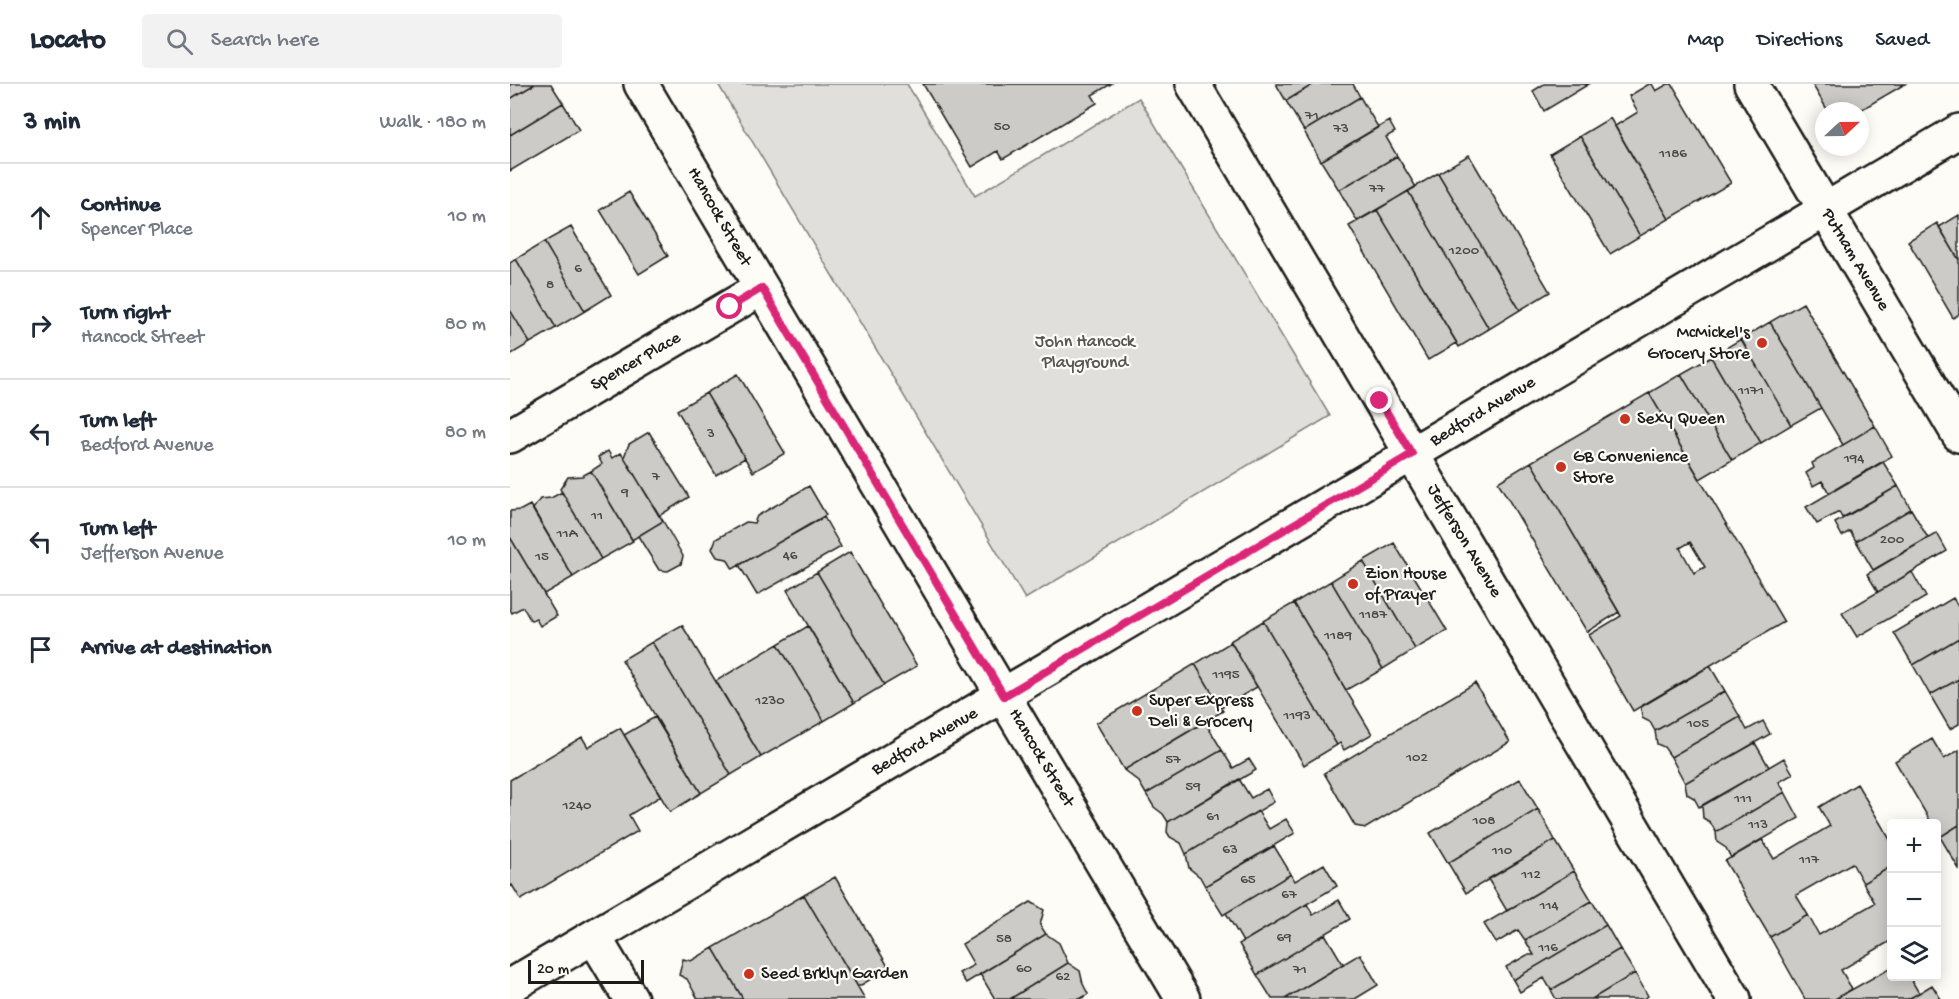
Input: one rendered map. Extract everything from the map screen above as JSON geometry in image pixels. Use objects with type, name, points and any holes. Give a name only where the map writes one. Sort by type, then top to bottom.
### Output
[{"type":"street","name":"Hancock Street","points":[[641,84],[1183,999]]},
{"type":"street","name":"Jefferson Avenue","points":[[1192,84],[1734,999]]},
{"type":"street","name":"Putnam Avenue","points":[[1751,84],[1959,435]]},
{"type":"street","name":"Bedford Avenue","points":[[510,986],[1959,131]]},
{"type":"street","name":"Spencer Place","points":[[510,436],[762,288]]},
{"type":"street","points":[[594,937],[631,999]]},
{"type":"green space","name":"John Hancock Playground","points":[[718,84],[907,84],[975,196],[1139,98],[1330,416],[1025,599]]},
{"type":"building","points":[[510,84],[535,84],[510,99]]},
{"type":"building","points":[[535,84],[551,84],[563,103],[510,135],[510,99]]},
{"type":"building","points":[[923,84],[1111,84],[1092,95],[1097,103],[1003,159],[998,151],[972,167]]},
{"type":"building","points":[[1276,84],[1314,84],[1286,101]]},
{"type":"building","points":[[1314,84],[1353,84],[1360,97],[1304,131],[1286,101]]},
{"type":"building","points":[[1544,84],[1589,84],[1544,111],[1533,91]]},
{"type":"building","points":[[1652,84],[1656,91],[1672,84],[1731,183],[1669,219],[1615,126],[1638,112],[1629,96]]},
{"type":"building","points":[[1812,84],[1905,84],[1869,105],[1869,102],[1823,102]]},
{"type":"building","points":[[1360,97],[1378,127],[1321,161],[1304,131]]},
{"type":"building","points":[[563,103],[579,130],[510,171],[510,135]]},
{"type":"building","points":[[1610,118],[1669,219],[1640,236],[1580,136]]},
{"type":"building","points":[[1389,121],[1395,132],[1386,137],[1397,156],[1339,190],[1321,161]]},
{"type":"building","points":[[1580,136],[1640,236],[1610,254],[1550,154]]},
{"type":"building","points":[[1469,155],[1550,292],[1520,310],[1438,173]]},
{"type":"building","points":[[1397,156],[1416,187],[1357,221],[1339,190]]},
{"type":"building","points":[[1438,173],[1520,310],[1489,329],[1408,191]]},
{"type":"building","points":[[1408,191],[1489,329],[1459,347],[1377,210]]},
{"type":"building","points":[[629,192],[668,256],[639,274],[600,210]]},
{"type":"building","points":[[1377,210],[1457,343],[1428,360],[1349,226]]},
{"type":"building","points":[[1959,215],[1959,260],[1939,227]]},
{"type":"building","points":[[1937,223],[1959,260],[1959,314],[1953,318],[1908,241]]},
{"type":"building","points":[[571,227],[611,295],[585,311],[544,242]]},
{"type":"building","points":[[544,242],[585,311],[556,328],[516,259]]},
{"type":"building","points":[[516,259],[556,328],[530,343],[510,310],[510,263]]},
{"type":"building","points":[[1803,303],[1875,426],[1843,445],[1770,322]]},
{"type":"building","points":[[510,310],[530,343],[510,355]]},
{"type":"building","points":[[1770,322],[1821,408],[1791,425],[1741,339]]},
{"type":"building","points":[[1741,339],[1791,425],[1761,443],[1711,357]]},
{"type":"building","points":[[1711,357],[1761,443],[1732,460],[1681,374]]},
{"type":"building","points":[[738,374],[785,453],[753,472],[706,393]]},
{"type":"building","points":[[1681,374],[1732,460],[1700,479],[1649,393]]},
{"type":"building","points":[[706,393],[745,458],[716,475],[677,410]]},
{"type":"building","points":[[1649,393],[1784,622],[1633,711],[1589,635],[1621,616],[1531,462]],"holes":[[[1690,542],[1705,567],[1694,573],[1680,548]]]},
{"type":"building","points":[[1875,426],[1892,456],[1829,493],[1822,481],[1813,486],[1806,473],[1814,468],[1812,463]]},
{"type":"building","points":[[649,432],[689,497],[659,516],[624,457],[629,444]]},
{"type":"building","points":[[608,451],[612,458],[621,453],[663,521],[632,540],[591,471],[602,464],[598,457]]},
{"type":"building","points":[[1531,462],[1619,612],[1587,632],[1498,482]]},
{"type":"building","points":[[1883,462],[1898,486],[1842,518],[1839,512],[1817,524],[1806,507]]},
{"type":"building","points":[[591,471],[633,541],[601,559],[560,489],[568,477],[582,476]]},
{"type":"building","points":[[809,486],[826,515],[733,569],[727,559],[717,557],[712,549],[716,539],[746,522],[754,523],[757,516]]},
{"type":"building","points":[[1898,486],[1911,509],[1856,541],[1850,531],[1842,536],[1835,523]]},
{"type":"building","points":[[562,492],[601,559],[573,577],[533,509],[540,499],[551,498]]},
{"type":"building","points":[[530,505],[573,577],[544,594],[510,537],[510,511],[521,510]]},
{"type":"building","points":[[1911,509],[1928,538],[1873,570],[1856,541]]},
{"type":"building","points":[[824,517],[841,547],[757,595],[739,565]]},
{"type":"building","points":[[663,521],[683,556],[681,564],[668,571],[659,570],[638,536]]},
{"type":"building","points":[[1937,533],[1947,551],[1878,592],[1867,574]]},
{"type":"building","points":[[510,537],[557,616],[540,626],[536,619],[531,621],[523,607],[512,613],[510,609]]},
{"type":"building","points":[[1394,543],[1447,631],[1415,649],[1363,561]]},
{"type":"building","points":[[850,552],[917,666],[884,685],[817,572]]},
{"type":"building","points":[[1363,561],[1415,649],[1383,669],[1331,581]]},
{"type":"building","points":[[817,572],[884,685],[854,703],[787,590]]},
{"type":"building","points":[[1912,572],[1926,597],[1857,637],[1842,613]]},
{"type":"building","points":[[1331,581],[1383,669],[1346,690],[1294,603]]},
{"type":"building","points":[[1953,598],[1959,608],[1959,638],[1913,665],[1894,633]]},
{"type":"building","points":[[1294,603],[1372,734],[1344,750],[1340,743],[1337,745],[1263,621]]},
{"type":"building","points":[[1263,621],[1337,745],[1304,765],[1230,641]]},
{"type":"building","points":[[682,625],[761,757],[731,775],[652,642]]},
{"type":"building","points":[[808,626],[854,703],[824,721],[778,644]]},
{"type":"building","points":[[1959,638],[1959,679],[1930,695],[1913,665]]},
{"type":"building","points":[[652,642],[731,775],[701,793],[622,660]]},
{"type":"building","points":[[1231,642],[1257,687],[1221,708],[1195,664]]},
{"type":"building","points":[[778,644],[824,721],[761,757],[716,681]]},
{"type":"building","points":[[1195,664],[1223,711],[1124,770],[1096,723]]},
{"type":"building","points":[[1710,666],[1725,691],[1655,731],[1650,722],[1642,718],[1641,707]]},
{"type":"building","points":[[1959,679],[1959,724],[1950,729],[1930,695]]},
{"type":"building","points":[[1475,683],[1510,742],[1366,828],[1355,826],[1324,773]]},
{"type":"building","points":[[1725,691],[1740,717],[1671,757],[1664,747],[1657,744],[1655,731]]},
{"type":"building","points":[[655,717],[701,793],[670,812],[624,735]]},
{"type":"building","points":[[1740,717],[1747,730],[1763,721],[1770,734],[1685,783],[1671,757]]},
{"type":"building","points":[[1205,722],[1222,750],[1146,794],[1139,782],[1124,770]]},
{"type":"building","points":[[620,728],[661,796],[629,815],[638,831],[521,900],[512,885],[510,886],[510,780],[582,737],[588,747]]},
{"type":"building","points":[[1932,739],[1944,759],[1959,750],[1959,825],[1941,836],[1941,819],[1929,819],[1895,761]]},
{"type":"building","points":[[1755,743],[1769,767],[1699,807],[1694,798],[1687,794],[1685,783]]},
{"type":"building","points":[[1222,750],[1233,768],[1249,759],[1256,770],[1168,822],[1146,794]]},
{"type":"building","points":[[1784,758],[1793,774],[1779,782],[1785,792],[1716,832],[1710,822],[1703,818],[1702,806]]},
{"type":"building","points":[[1239,779],[1251,798],[1267,789],[1274,802],[1186,854],[1181,843],[1170,837],[1167,832],[1168,822]]},
{"type":"building","points":[[1520,779],[1538,809],[1448,863],[1430,833]]},
{"type":"building","points":[[1857,784],[1887,835],[1887,869],[1863,883],[1852,863],[1796,895],[1808,915],[1770,937],[1725,861],[1762,839],[1774,859],[1830,826],[1819,807]]},
{"type":"building","points":[[1785,792],[1799,818],[1731,858],[1726,848],[1717,842],[1716,832]]},
{"type":"building","points":[[1538,809],[1555,840],[1466,893],[1448,863]]},
{"type":"building","points":[[1258,811],[1269,829],[1286,819],[1295,833],[1205,886],[1200,877],[1189,868],[1186,854]]},
{"type":"building","points":[[1959,825],[1959,869],[1941,839],[1941,836]]},
{"type":"building","points":[[1555,840],[1574,871],[1507,911],[1488,879]]},
{"type":"building","points":[[1274,846],[1291,874],[1223,915],[1205,886]]},
{"type":"building","points":[[1324,864],[1337,886],[1243,942],[1226,913],[1291,874],[1295,881]]},
{"type":"building","points":[[1887,869],[1887,943],[1841,970],[1852,989],[1835,999],[1805,999],[1770,937],[1808,915],[1819,935],[1875,903],[1863,883]]},
{"type":"building","points":[[1574,871],[1592,901],[1525,940],[1518,930],[1496,943],[1484,924]]},
{"type":"building","points":[[835,877],[889,968],[858,987],[804,895]]},
{"type":"building","points":[[804,895],[865,999],[743,999],[713,948]]},
{"type":"building","points":[[1339,900],[1350,919],[1257,975],[1239,944],[1307,904],[1313,915]]},
{"type":"building","points":[[1592,901],[1606,925],[1513,980],[1506,967],[1527,955],[1534,955],[1525,940]]},
{"type":"building","points":[[1031,902],[1044,910],[1040,925],[1046,934],[966,983],[959,973],[974,965],[962,944]]},
{"type":"building","points":[[1606,925],[1620,949],[1551,990],[1544,978],[1520,992],[1513,980]]},
{"type":"building","points":[[1046,934],[1059,943],[1068,963],[1010,999],[995,999],[980,974]]},
{"type":"building","points":[[1325,934],[1343,964],[1285,999],[1272,999],[1257,975]]},
{"type":"building","points":[[713,948],[743,999],[698,999],[687,979],[679,975],[683,959],[691,961]]},
{"type":"building","points":[[1620,949],[1635,973],[1592,999],[1556,999],[1551,990]]},
{"type":"building","points":[[1360,954],[1378,985],[1355,999],[1285,999]]},
{"type":"building","points":[[1068,963],[1080,971],[1088,994],[1085,996],[1080,999],[1010,999]]},
{"type":"building","points":[[1887,970],[1887,981],[1912,981],[1919,993],[1908,999],[1835,999]]},
{"type":"building","points":[[1635,973],[1648,996],[1644,999],[1592,999]]},
{"type":"building","points":[[1932,985],[1941,999],[1908,999],[1919,993]]},
{"type":"place","name":"McMickel's Grocery Store","points":[[1762,343]]},
{"type":"place","name":"Sexy Queen","points":[[1625,419]]},
{"type":"place","name":"GB Convenience Store","points":[[1561,467]]},
{"type":"place","name":"Zion House of Prayer","points":[[1353,584]]},
{"type":"place","name":"Super Express Deli & Grocery","points":[[1137,711]]},
{"type":"place","name":"Seed Brklyn Garden","points":[[749,974]]},
{"type":"route","points":[[730,307],[762,288],[1004,696],[1412,454],[1380,401]]}]
